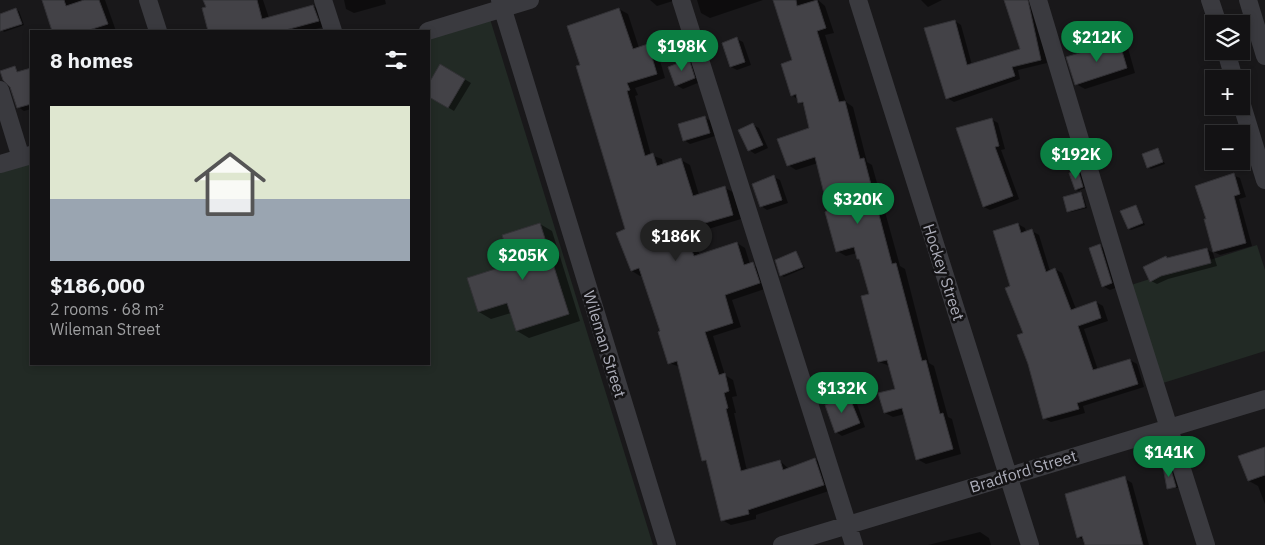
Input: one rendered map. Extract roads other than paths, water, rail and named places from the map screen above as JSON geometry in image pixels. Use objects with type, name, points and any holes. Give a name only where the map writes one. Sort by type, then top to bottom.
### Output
[{"type":"street","points":[[148,0],[158,30]]},
{"type":"street","points":[[323,0],[333,30]]},
{"type":"street","points":[[430,30],[501,5],[530,0]]},
{"type":"street","points":[[681,0],[834,488],[854,545]]},
{"type":"street","name":"Hockey Street","points":[[858,0],[1030,545]]},
{"type":"street","points":[[1038,0],[1168,428],[1206,545]]},
{"type":"street","points":[[1210,0],[1215,15]]},
{"type":"street","points":[[1248,0],[1265,56]]},
{"type":"street","name":"Wileman Street","points":[[501,5],[667,545]]},
{"type":"street","points":[[0,90],[26,156],[0,164]]},
{"type":"street","points":[[1245,115],[1265,180]]},
{"type":"street","name":"Bradford Street","points":[[782,545],[1265,399]]}]
